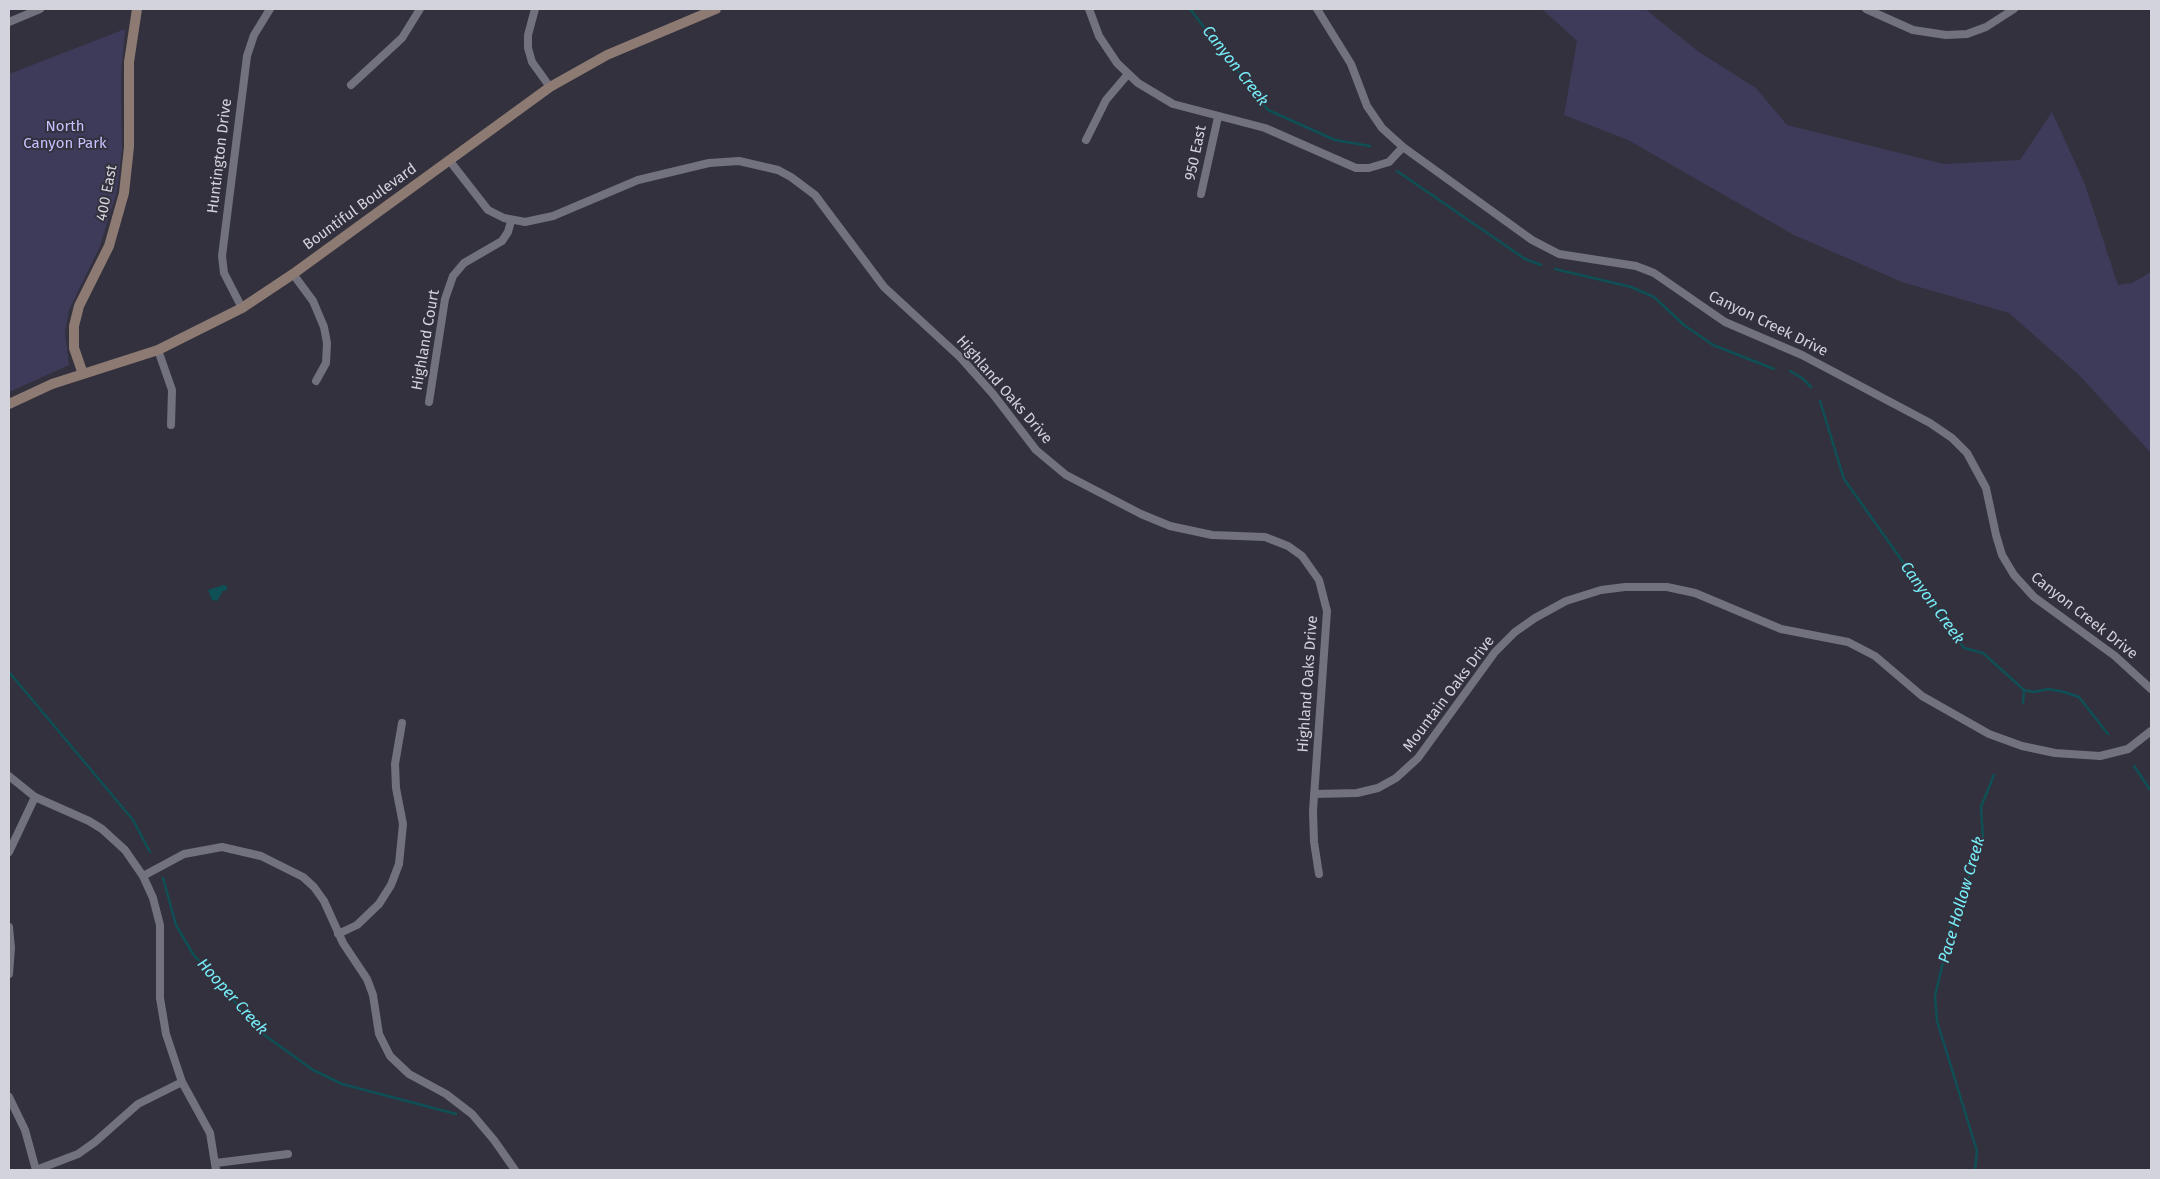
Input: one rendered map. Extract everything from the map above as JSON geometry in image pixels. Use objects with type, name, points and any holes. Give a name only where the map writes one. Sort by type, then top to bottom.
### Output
[{"type":"main road","name":"400 East","points":[[82,374],[74,348],[74,326],[79,306],[114,233],[124,193],[129,147],[130,62],[137,9]]},
{"type":"main road","name":"Bountiful Boulevard","points":[[9,404],[37,390],[158,350],[242,308],[293,274],[550,86],[607,55],[716,9]]},
{"type":"street","points":[[9,22],[40,9]]},
{"type":"street","name":"Huntington Drive","points":[[242,308],[224,273],[222,256],[246,62],[254,35],[270,9]]},
{"type":"street","points":[[351,85],[402,38],[420,9]]},
{"type":"street","points":[[535,9],[528,35],[528,48],[532,62],[550,86]]},
{"type":"street","points":[[1088,9],[1104,45],[1128,74],[1148,90],[1173,104],[1218,117],[1252,124],[1279,133],[1341,163],[1356,168],[1368,168],[1389,162],[1403,147]]},
{"type":"street","name":"Canyon Creek Drive","points":[[1317,9],[1351,64],[1363,98],[1382,128],[1403,147],[1547,249],[1572,257],[1636,266],[1654,273],[1725,322],[1802,355],[1945,432],[1967,453],[1981,476],[1989,494],[1994,527],[2002,554],[2020,583],[2034,597],[2126,665],[2151,689]]},
{"type":"street","points":[[1866,9],[1901,26],[1925,33],[1956,35],[1986,27],[2014,9]]},
{"type":"street","points":[[1086,140],[1106,100],[1128,74]]},
{"type":"street","name":"950 East","points":[[1201,194],[1218,117]]},
{"type":"street","name":"Highland Oaks Drive","points":[[449,160],[488,210],[511,221],[536,221],[629,183],[718,162],[739,161],[764,165],[791,177],[803,185],[823,204],[884,287],[960,357],[994,394],[1036,450],[1055,467],[1079,482],[1170,526],[1212,535],[1266,537],[1288,546],[1308,563],[1322,588],[1327,611],[1314,794],[1313,827],[1319,874]]},
{"type":"street","name":"Highland Court","points":[[429,402],[445,299],[453,276],[464,263],[502,241],[508,232],[511,221]]},
{"type":"street","points":[[293,274],[313,301],[324,327],[327,344],[326,363],[316,382]]},
{"type":"street","points":[[158,350],[172,390],[170,425]]},
{"type":"street","name":"Mountain Oaks Drive","points":[[1314,794],[1357,793],[1378,788],[1396,778],[1424,750],[1495,652],[1525,624],[1555,606],[1577,597],[1601,590],[1632,586],[1667,587],[1695,593],[1781,629],[1838,639],[1853,644],[1875,656],[1922,696],[1988,734],[2022,746],[2055,753],[2100,756],[2128,749],[2151,731]]},
{"type":"street","points":[[338,934],[357,925],[379,904],[391,885],[399,864],[404,824],[396,788],[395,764],[402,724]]},
{"type":"street","points":[[9,776],[35,797],[89,821],[102,829],[125,850],[143,876],[153,898],[160,925],[160,998],[170,1051],[182,1082],[210,1133],[216,1166],[288,1154]]},
{"type":"street","points":[[9,852],[35,797]]},
{"type":"street","points":[[143,876],[195,850],[222,847],[249,852],[289,869],[308,881],[324,901],[338,934],[367,980],[373,995],[379,1034],[390,1056],[408,1074],[446,1094],[472,1114],[494,1140],[515,1170]]},
{"type":"street","points":[[9,926],[11,948],[9,974]]},
{"type":"street","points":[[9,1097],[25,1130],[36,1170],[66,1160],[82,1151],[138,1104],[182,1082]]},
{"type":"green space","points":[[1542,9],[1645,9],[1699,52],[1756,88],[1787,125],[1944,164],[2020,160],[2052,112],[2084,182],[2118,285],[2132,283],[2151,272],[2151,453],[2079,375],[2009,313],[1902,282],[1794,235],[1628,140],[1564,115],[1577,41]]},
{"type":"green space","name":"North Canyon Park","points":[[125,29],[121,76],[122,150],[117,191],[100,246],[69,310],[65,332],[69,365],[9,392],[9,74]]},
{"type":"shaded area","points":[[223,585],[227,586],[227,590],[223,591],[217,601],[212,600],[208,590]]},
{"type":"waterway","name":"Canyon Creek","points":[[1190,9],[1268,110],[1335,140],[1370,146]]},
{"type":"waterway","name":"Canyon Creek","points":[[1397,171],[1525,259],[1541,265]]},
{"type":"waterway","name":"Canyon Creek","points":[[1555,269],[1631,287],[1654,297],[1684,325],[1713,345],[1774,369]]},
{"type":"waterway","name":"Canyon Creek","points":[[1790,371],[1802,378],[1811,387]]},
{"type":"waterway","name":"Canyon Creek","points":[[1820,401],[1844,479],[1964,648],[1983,653],[2024,690],[2034,692],[2048,689],[2079,697],[2108,734]]},
{"type":"waterway","name":"Hooper Creek","points":[[9,672],[133,820],[150,852]]},
{"type":"waterway","name":"Pace Hollow Creek","points":[[2023,703],[2024,690]]},
{"type":"waterway","name":"Canyon Creek","points":[[2134,766],[2151,791]]},
{"type":"waterway","name":"Pace Hollow Creek","points":[[1975,1170],[1977,1151],[1937,1021],[1935,996],[1953,920],[1983,838],[1981,807],[1994,775]]},
{"type":"waterway","name":"Hooper Creek","points":[[163,878],[176,925],[193,954],[263,1034],[313,1070],[342,1084],[456,1114]]}]
